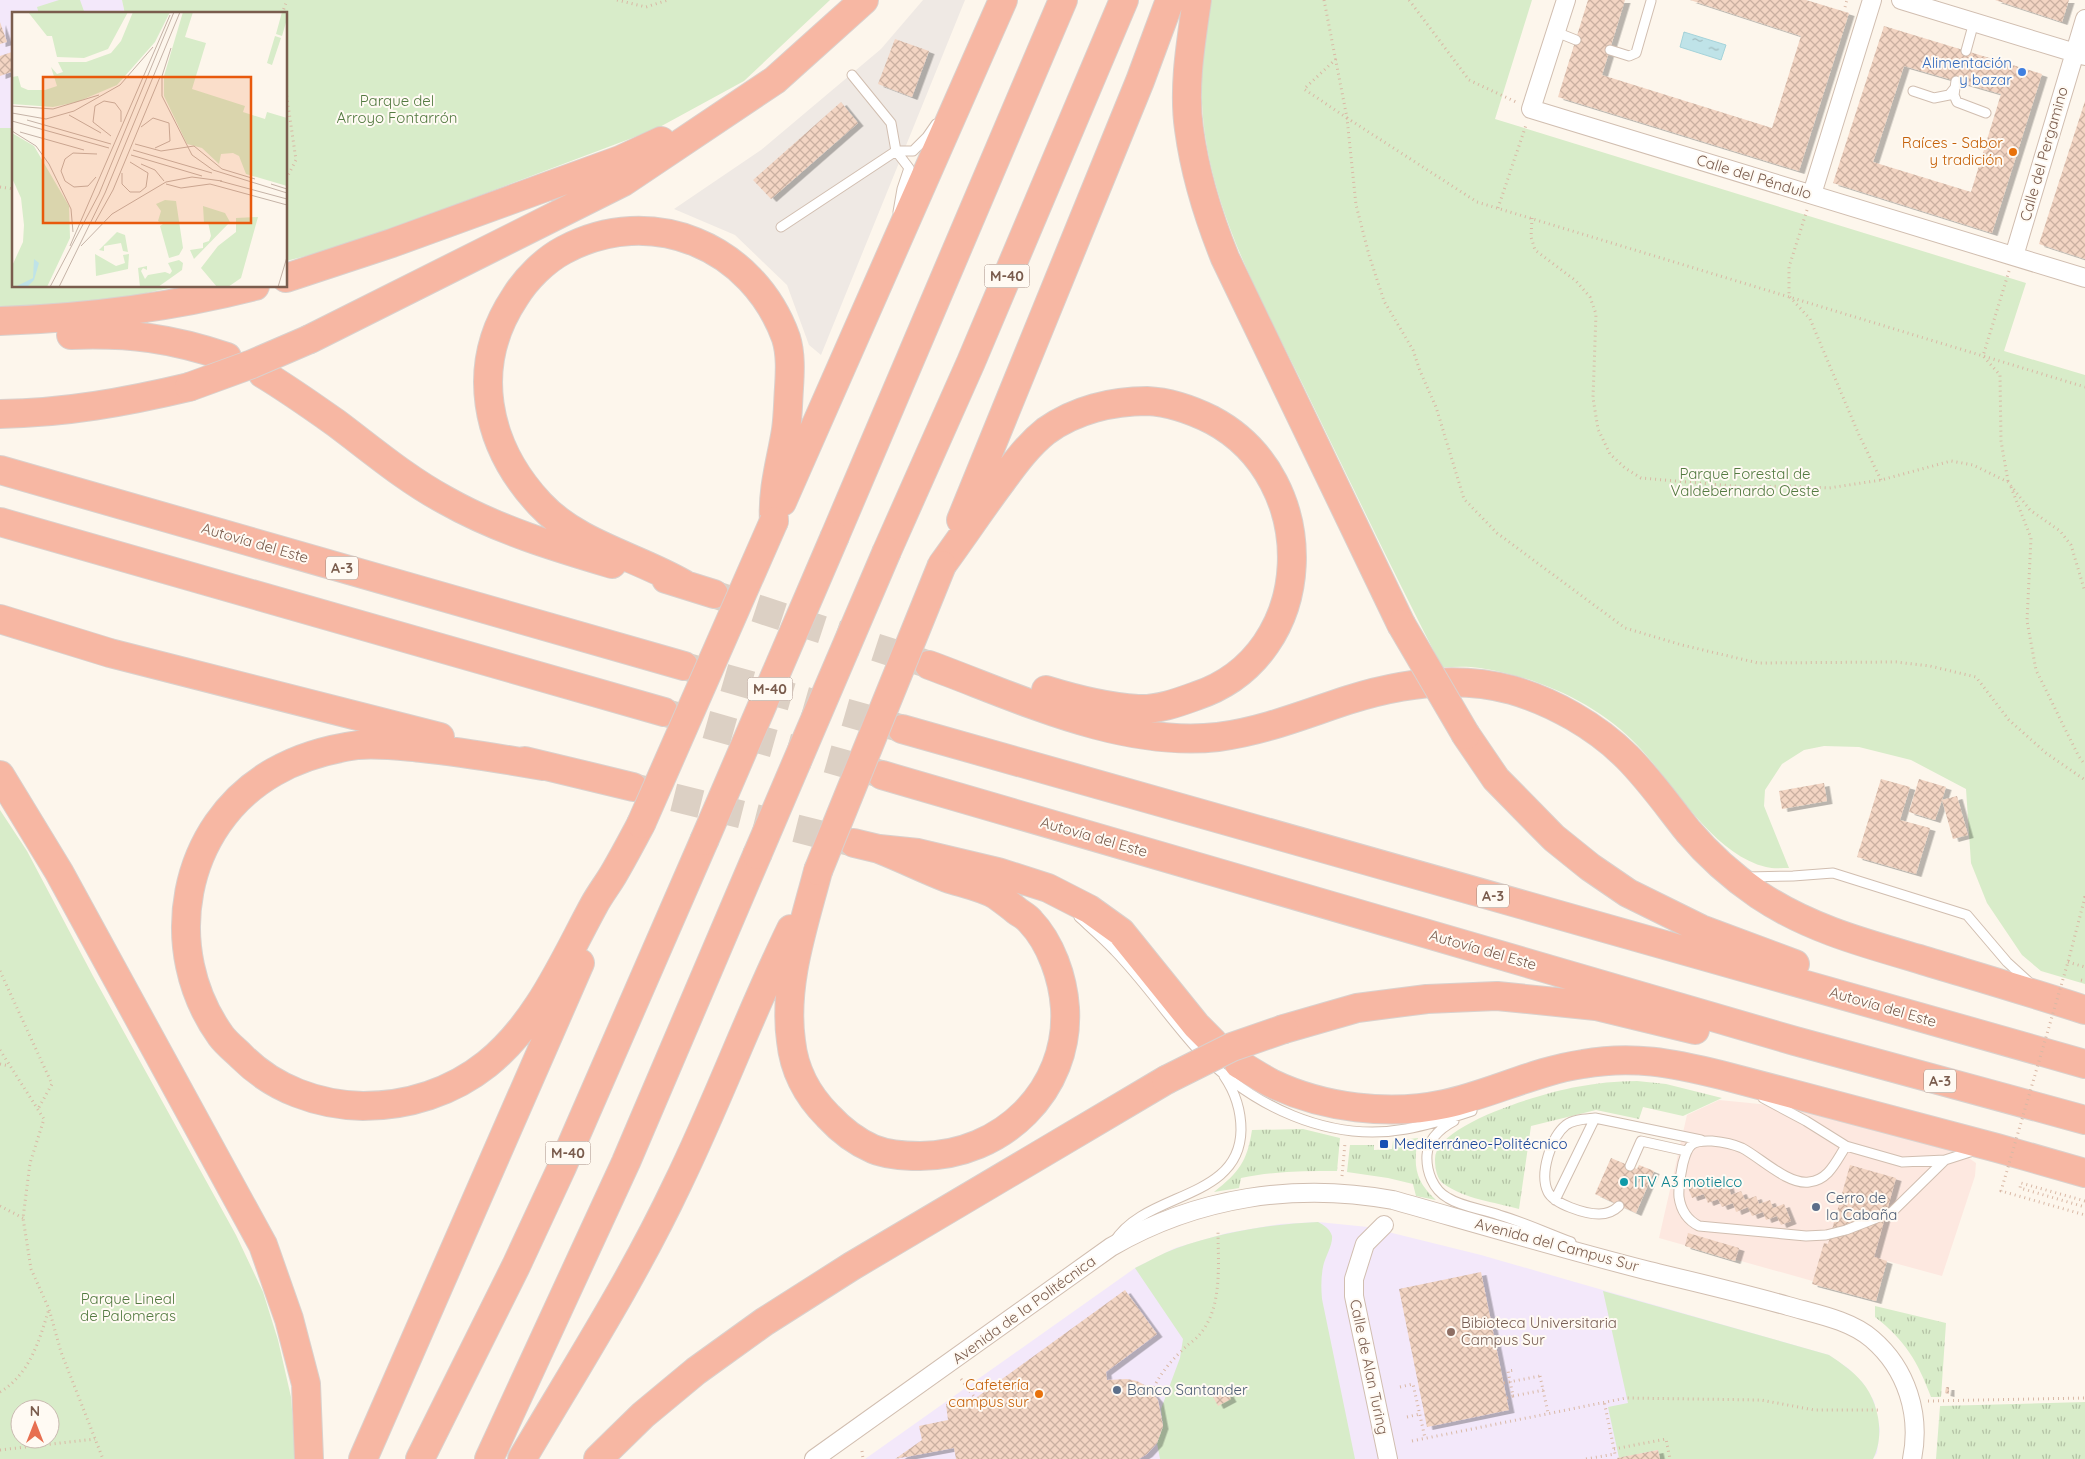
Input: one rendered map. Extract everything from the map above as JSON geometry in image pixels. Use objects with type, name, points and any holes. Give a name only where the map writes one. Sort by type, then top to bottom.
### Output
[{"type":"highway","points":[[0,414],[37,413],[87,408],[189,387],[252,364],[310,339],[623,182],[775,80],[864,0]]},
{"type":"highway","points":[[362,1459],[1002,0]]},
{"type":"highway","name":"M-40","points":[[420,1459],[516,1266],[562,1167],[835,536],[1063,0]]},
{"type":"highway","name":"M-40","points":[[489,1459],[626,1162],[887,551],[971,362],[1124,0]]},
{"type":"highway","points":[[522,1459],[639,1261],[707,1124],[786,938],[818,871],[1140,81],[1170,0]]},
{"type":"highway","points":[[1197,0],[1188,82],[1189,128],[1200,187],[1211,223],[1225,258],[1401,624],[1466,735],[1496,779],[1554,838],[1590,867],[1628,893],[1701,929],[1779,959],[2085,1046]]},
{"type":"highway","points":[[288,277],[392,243],[620,160],[683,131],[775,80]]},
{"type":"highway","points":[[684,584],[662,571],[596,542],[567,526],[541,505],[520,479],[503,451],[493,424],[487,393],[488,365],[494,338],[504,314],[521,288],[541,267],[562,250],[588,239],[612,233],[640,231],[666,234],[696,242],[725,256],[747,274],[763,293],[786,340],[790,368],[786,430],[776,473],[772,502],[774,521]]},
{"type":"highway","points":[[0,321],[105,315],[202,300],[247,288]]},
{"type":"highway","points":[[0,338],[131,335],[189,344],[227,357]]},
{"type":"highway","points":[[263,374],[298,396],[396,469],[444,500],[496,526],[567,551],[714,594]]},
{"type":"highway","points":[[942,565],[1023,452],[1047,430],[1079,413],[1108,404],[1133,401],[1175,405],[1200,414],[1242,440],[1261,461],[1275,483],[1285,507],[1293,553],[1290,581],[1284,609],[1274,634],[1258,657],[1235,676],[1208,692],[1176,703],[1138,709],[1076,699],[1010,680],[929,665],[1088,722],[1123,732],[1187,739],[1250,732],[1348,700],[1417,684],[1449,682],[1477,684],[1511,690],[1550,704],[1594,730],[1626,755],[1690,834],[1733,877],[1792,915],[1853,939],[2085,1010]]},
{"type":"highway","name":"Autovía del Este","points":[[0,470],[684,666]]},
{"type":"highway","points":[[0,522],[664,712]]},
{"type":"highway","points":[[0,619],[110,653],[399,725],[543,766],[632,787]]},
{"type":"highway","name":"Autovía del Este","points":[[902,728],[2085,1064]]},
{"type":"highway","points":[[543,766],[463,752],[388,744],[360,745],[330,750],[300,759],[273,772],[243,795],[220,819],[203,846],[190,884],[184,934],[191,973],[206,1010],[222,1037],[249,1064],[279,1086],[318,1101],[351,1106],[387,1106],[420,1100],[452,1086],[486,1065],[519,1034],[570,952],[595,903],[612,878],[641,824]]},
{"type":"highway","points":[[0,775],[59,872],[263,1245],[289,1319],[306,1384],[309,1459]]},
{"type":"highway","name":"Autovía del Este","points":[[882,775],[1795,1041],[2085,1120]]},
{"type":"highway","points":[[818,871],[797,954],[792,984],[790,1039],[796,1069],[809,1094],[840,1128],[873,1149],[902,1156],[934,1156],[972,1148],[1004,1131],[1036,1103],[1054,1074],[1065,1030],[1064,990],[1053,956],[1030,920],[994,894],[866,846],[918,853],[998,872],[1048,888],[1089,909],[1121,932],[1196,1025],[1213,1042]]},
{"type":"highway","points":[[598,1459],[643,1415],[688,1377],[764,1322],[852,1266],[1166,1080],[1232,1047],[1284,1029],[1358,1008],[1427,999],[1496,996],[1596,1006],[1715,1035],[1795,1041]]},
{"type":"highway","points":[[1230,1068],[1312,1099],[1355,1108],[1381,1109],[1445,1104],[1548,1071],[1583,1064],[1616,1060],[1649,1060],[1677,1064],[1721,1075],[2085,1173]]},
{"type":"street","points":[[1531,109],[1566,0]]},
{"type":"street","points":[[1812,194],[1872,0]]},
{"type":"street","points":[[1901,0],[2079,54]]},
{"type":"street","name":"Calle del Pergamino","points":[[2014,256],[2079,54],[2085,19]]},
{"type":"street","name":"Calle del Péndulo","points":[[1531,109],[2085,278]]},
{"type":"street","name":"Avenida del Campus Sur","points":[[1111,1247],[1135,1233],[1186,1213],[1228,1201],[1263,1195],[1299,1192],[1341,1193],[1393,1200],[1631,1266],[1827,1317],[1852,1327],[1872,1339],[1889,1357],[1907,1388],[1916,1429],[1912,1459]]},
{"type":"street","name":"Calle de Alan Turing","points":[[1384,1225],[1365,1244],[1354,1279],[1354,1296],[1388,1459]]},
{"type":"street","name":"Avenida de la Politécnica","points":[[814,1459],[1111,1247]]},
{"type":"lane","points":[[1610,50],[1629,56],[1636,53],[1651,1]]},
{"type":"lane","points":[[1966,51],[1974,22]]},
{"type":"lane","points":[[1556,32],[1576,40]]},
{"type":"lane","points":[[781,227],[896,151],[913,150],[927,137],[971,72]]},
{"type":"lane","points":[[852,75],[891,123],[896,151],[909,168],[902,189],[891,256]]},
{"type":"lane","points":[[1913,91],[1934,98],[1948,96],[1955,85],[1957,102],[1986,113]]},
{"type":"lane","points":[[1733,877],[1833,873],[1967,915],[2007,962],[2047,998]]},
{"type":"lane","points":[[1048,888],[1115,950],[1198,1050],[1230,1068],[1284,1113],[1312,1123],[1366,1132],[1406,1129],[1476,1110],[1446,1125],[1432,1139],[1428,1149],[1427,1162],[1436,1187],[1447,1198],[1519,1222],[1631,1266]]},
{"type":"lane","points":[[1520,1091],[1583,1064]]},
{"type":"lane","points":[[1111,1247],[1122,1230],[1141,1214],[1195,1191],[1219,1178],[1235,1157],[1241,1140],[1241,1120],[1231,1086],[1230,1068]]},
{"type":"lane","points":[[1721,1075],[1806,1121],[1846,1146],[1902,1162],[1945,1160],[1968,1152],[1997,1148]]},
{"type":"lane","points":[[1620,1206],[1613,1211],[1599,1214],[1581,1211],[1555,1200],[1549,1193],[1543,1172],[1546,1161],[1559,1134],[1566,1125],[1580,1120],[1595,1118],[1719,1142],[1740,1148],[1785,1176],[1801,1182],[1811,1182],[1826,1176],[1846,1146]]},
{"type":"lane","points":[[1555,1200],[1595,1118]]},
{"type":"lane","points":[[1701,1140],[1694,1142],[1686,1151],[1680,1176],[1679,1196],[1683,1213],[1689,1221],[1699,1226],[1806,1236],[1826,1235],[1846,1230],[1892,1212],[1945,1160]]},
{"type":"lane","points":[[1630,1166],[1640,1141],[1686,1151]]},
{"type":"path","points":[[283,12],[288,0]]},
{"type":"path","points":[[617,0],[646,8],[668,0]]},
{"type":"path","points":[[1324,0],[1347,118],[1356,205],[1369,255],[1384,301],[1413,350],[1436,407],[1464,499],[1498,533],[1625,628],[1682,645],[1758,663],[1896,662],[1930,666],[1976,677],[2009,720],[2046,753],[2085,780]]},
{"type":"path","points":[[1409,0],[1469,80],[1531,109],[1498,208]]},
{"type":"path","points":[[1845,6],[1847,0]]},
{"type":"path","points":[[1336,59],[1304,89],[1477,202],[2085,387]]},
{"type":"path","points":[[288,104],[296,160],[288,175]]},
{"type":"path","points":[[1812,194],[1789,267],[1789,296],[1810,319],[1858,435],[1882,480]]},
{"type":"path","points":[[1532,218],[1531,237],[1535,250],[1576,281],[1590,297],[1596,314],[1593,390],[1598,429],[1610,454],[1625,468],[1642,478],[1745,487],[1790,486],[1829,488],[1882,480],[1951,461],[1973,465],[2008,482],[2030,510],[2060,531],[2071,545],[2085,592]]},
{"type":"path","points":[[1983,356],[2014,256]]},
{"type":"path","points":[[1983,356],[2000,375],[2001,441],[2008,482],[2031,538],[2027,621],[2036,670],[2078,755],[2085,765]]},
{"type":"path","points":[[2085,897],[2068,962],[2001,1191],[2085,1215]]},
{"type":"path","points":[[2068,962],[2085,967]]},
{"type":"path","points":[[0,971],[52,1084],[38,1109]]},
{"type":"path","points":[[0,1050],[44,1119],[30,1163],[23,1218],[31,1269],[49,1309],[61,1352],[103,1459]]},
{"type":"path","points":[[0,1064],[10,1066]]},
{"type":"path","points":[[1342,1183],[1346,1140]]},
{"type":"path","points":[[2085,1201],[2021,1183],[2020,1188],[2085,1207]]},
{"type":"path","points":[[0,1206],[23,1218]]},
{"type":"path","points":[[1152,1392],[1156,1381],[1188,1345],[1202,1333],[1210,1314],[1218,1284],[1218,1230]]},
{"type":"path","points":[[0,1392],[9,1387],[24,1370],[37,1347],[49,1309]]},
{"type":"path","points":[[1513,1396],[1508,1371],[1515,1370]]},
{"type":"path","points":[[1504,1383],[1540,1376],[1548,1413]]},
{"type":"path","points":[[961,1379],[975,1398]]},
{"type":"path","points":[[1400,1387],[1413,1384],[1425,1438]]},
{"type":"path","points":[[1507,1398],[1544,1390]]},
{"type":"path","points":[[1412,1441],[1626,1398],[1681,1397],[1728,1401],[1761,1400],[1814,1410],[1880,1410]]},
{"type":"path","points":[[1927,1401],[2085,1398]]},
{"type":"path","points":[[1586,1459],[1615,1454],[1604,1401]]},
{"type":"path","points":[[1407,1416],[1420,1414]]},
{"type":"path","points":[[0,1450],[95,1439]]},
{"type":"path","points":[[1614,1449],[1666,1439],[1670,1459]]},
{"type":"path","points":[[862,1451],[863,1459]]},
{"type":"shaded area","points":[[0,0],[122,0],[125,12],[12,12],[12,128],[0,128]]},
{"type":"shaded area","points":[[923,0],[965,0],[821,355],[809,345],[787,285],[735,235],[674,209],[761,150],[881,49]]},
{"type":"shaded area","name":"Cerro de la Cabaña","points":[[1719,1100],[1811,1109],[1950,1145],[1976,1163],[1975,1176],[1942,1276],[1887,1261],[1876,1301],[1659,1238],[1687,1115]]},
{"type":"shaded area","points":[[1318,1222],[1368,1227],[1481,1255],[1829,1355],[1848,1368],[1863,1383],[1874,1401],[1880,1429],[1877,1453],[1873,1459],[865,1459],[1135,1268],[1175,1248],[1227,1233],[1280,1224]]},
{"type":"green space","points":[[59,0],[80,0],[84,12],[38,12],[37,7]]},
{"type":"green space","name":"Parque del Arroyo Fontarrón","points":[[122,0],[830,0],[744,81],[656,129],[346,246],[288,260],[288,12],[125,12]]},
{"type":"green space","name":"Parque Forestal de Valdebernardo Oeste","points":[[1209,0],[1532,0],[1495,119],[2026,283],[2004,351],[2085,375],[2085,984],[2041,971],[2022,955],[1987,903],[1971,863],[1966,789],[1911,760],[1859,747],[1824,746],[1804,750],[1782,764],[1765,790],[1764,806],[1789,868],[1769,868],[1747,860],[1728,848],[1696,816],[1638,746],[1604,717],[1585,705],[1545,685],[1502,672],[1475,667],[1442,667],[1260,298],[1223,209],[1207,147],[1202,110],[1202,55]]},
{"type":"green space","points":[[0,128],[12,128],[12,288],[169,288],[106,302],[0,307]]},
{"type":"green space","name":"Parque Lineal de Palomeras","points":[[0,810],[27,851],[93,976],[236,1235],[263,1292],[278,1340],[291,1397],[296,1459],[0,1459]]},
{"type":"green space","points":[[1637,1081],[1666,1084],[1722,1098],[1683,1116],[1643,1107],[1639,1119],[1596,1110],[1531,1126],[1519,1209],[1480,1200],[1461,1193],[1444,1184],[1438,1177],[1435,1160],[1439,1147],[1452,1134],[1471,1122],[1541,1095],[1599,1083]]},
{"type":"green space","points":[[1303,1129],[1340,1138],[1337,1171],[1289,1172],[1241,1178],[1239,1188],[1214,1192],[1240,1166],[1250,1141],[1252,1130]]},
{"type":"green space","points":[[1418,1138],[1417,1172],[1424,1186],[1436,1200],[1416,1196],[1413,1184],[1347,1172],[1350,1145],[1374,1145],[1374,1150],[1392,1149],[1393,1141]]},
{"type":"green space","points":[[1318,1222],[1330,1231],[1332,1236],[1322,1271],[1322,1299],[1355,1459],[1160,1459],[1157,1443],[1163,1426],[1161,1409],[1180,1358],[1183,1339],[1135,1268],[1172,1250],[1212,1237],[1264,1227]]},
{"type":"green space","points":[[1603,1291],[1829,1355],[1847,1367],[1858,1378],[1873,1399],[1878,1419],[1879,1440],[1873,1459],[1660,1459],[1658,1450],[1619,1458],[1608,1407],[1628,1403]]},
{"type":"green space","points":[[1875,1306],[1946,1323],[1941,1397],[1931,1397],[1921,1373],[1909,1352],[1895,1334],[1875,1317]]},
{"type":"green space","points":[[2085,1402],[2085,1459],[1936,1459],[1940,1406]]},
{"type":"water","points":[[1684,32],[1726,45],[1721,60],[1680,47]]},
{"type":"building","points":[[1588,0],[1625,0],[1602,75],[1772,128],[1801,36],[1690,0],[1806,0],[1849,13],[1799,171],[1558,97]]},
{"type":"building","points":[[1995,0],[2069,0],[2062,22]]},
{"type":"building","points":[[0,22],[7,42],[0,44]]},
{"type":"building","points":[[1884,26],[2042,74],[1992,233],[1833,183]],"holes":[[[1904,66],[2001,94],[1971,192],[1873,162]]]},
{"type":"building","points":[[895,39],[929,51],[912,97],[878,84]]},
{"type":"building","points":[[12,52],[12,72],[0,76],[0,56]]},
{"type":"building","points":[[2085,101],[2085,259],[2039,244]]},
{"type":"building","points":[[841,102],[858,123],[771,199],[753,180]]},
{"type":"building","points":[[1881,779],[1910,787],[1900,820],[1930,828],[1916,874],[1857,857]]},
{"type":"building","points":[[1919,779],[1946,787],[1935,820],[1909,812]]},
{"type":"building","points":[[1824,783],[1827,801],[1782,809],[1779,791]]},
{"type":"building","points":[[1957,796],[1968,835],[1953,839],[1942,800]]},
{"type":"building","name":"ITV A3 motielco","points":[[1611,1158],[1637,1169],[1639,1165],[1654,1171],[1636,1213],[1595,1194]]},
{"type":"building","points":[[1850,1165],[1896,1178],[1874,1257],[1887,1261],[1876,1301],[1812,1284],[1824,1243],[1828,1244]]},
{"type":"building","points":[[1698,1178],[1702,1186],[1712,1182],[1716,1190],[1728,1185],[1731,1195],[1741,1191],[1745,1200],[1756,1196],[1759,1204],[1770,1200],[1773,1208],[1784,1204],[1791,1221],[1781,1225],[1777,1216],[1766,1220],[1763,1212],[1752,1216],[1748,1207],[1736,1212],[1733,1203],[1722,1207],[1718,1199],[1708,1203],[1704,1194],[1692,1198],[1686,1182]]},
{"type":"building","points":[[1688,1233],[1739,1248],[1735,1261],[1685,1246]]},
{"type":"building","name":"Bibioteca Universitaria Campus Sur","points":[[1481,1272],[1509,1410],[1427,1427],[1399,1289]]},
{"type":"building","points":[[1125,1290],[1157,1334],[1106,1372],[1107,1380],[1127,1379],[1137,1381],[1146,1386],[1158,1400],[1163,1426],[1157,1443],[1147,1454],[1139,1459],[956,1459],[954,1448],[895,1459],[922,1440],[919,1426],[948,1420],[946,1404],[973,1400]]},
{"type":"building","points":[[1224,1386],[1231,1399],[1218,1406],[1211,1393]]},
{"type":"building","points":[[1946,1387],[1949,1387],[1949,1394],[1945,1393]]},
{"type":"building","points":[[1658,1450],[1660,1459],[1617,1459],[1617,1458]]},
{"type":"tunnel","points":[[716,595],[927,664]]},
{"type":"tunnel","points":[[684,666],[900,728]]},
{"type":"tunnel","points":[[666,713],[881,774]]},
{"type":"tunnel","points":[[633,787],[854,843]]},
{"type":"place","name":"Alimentación y bazar","points":[[2022,72]]},
{"type":"place","name":"Raíces - Sabor y tradición","points":[[2013,152]]},
{"type":"place","name":"Mediterráneo-Politécnico","points":[[1384,1144]]},
{"type":"place","name":"ITV A3 motielco","points":[[1624,1182]]},
{"type":"place","name":"Cerro de la Cabaña","points":[[1816,1207]]},
{"type":"place","name":"Bibioteca Universitaria Campus Sur","points":[[1451,1332]]},
{"type":"place","name":"Banco Santander","points":[[1117,1390]]},
{"type":"place","name":"Cafetería campus sur","points":[[1039,1394]]}]
